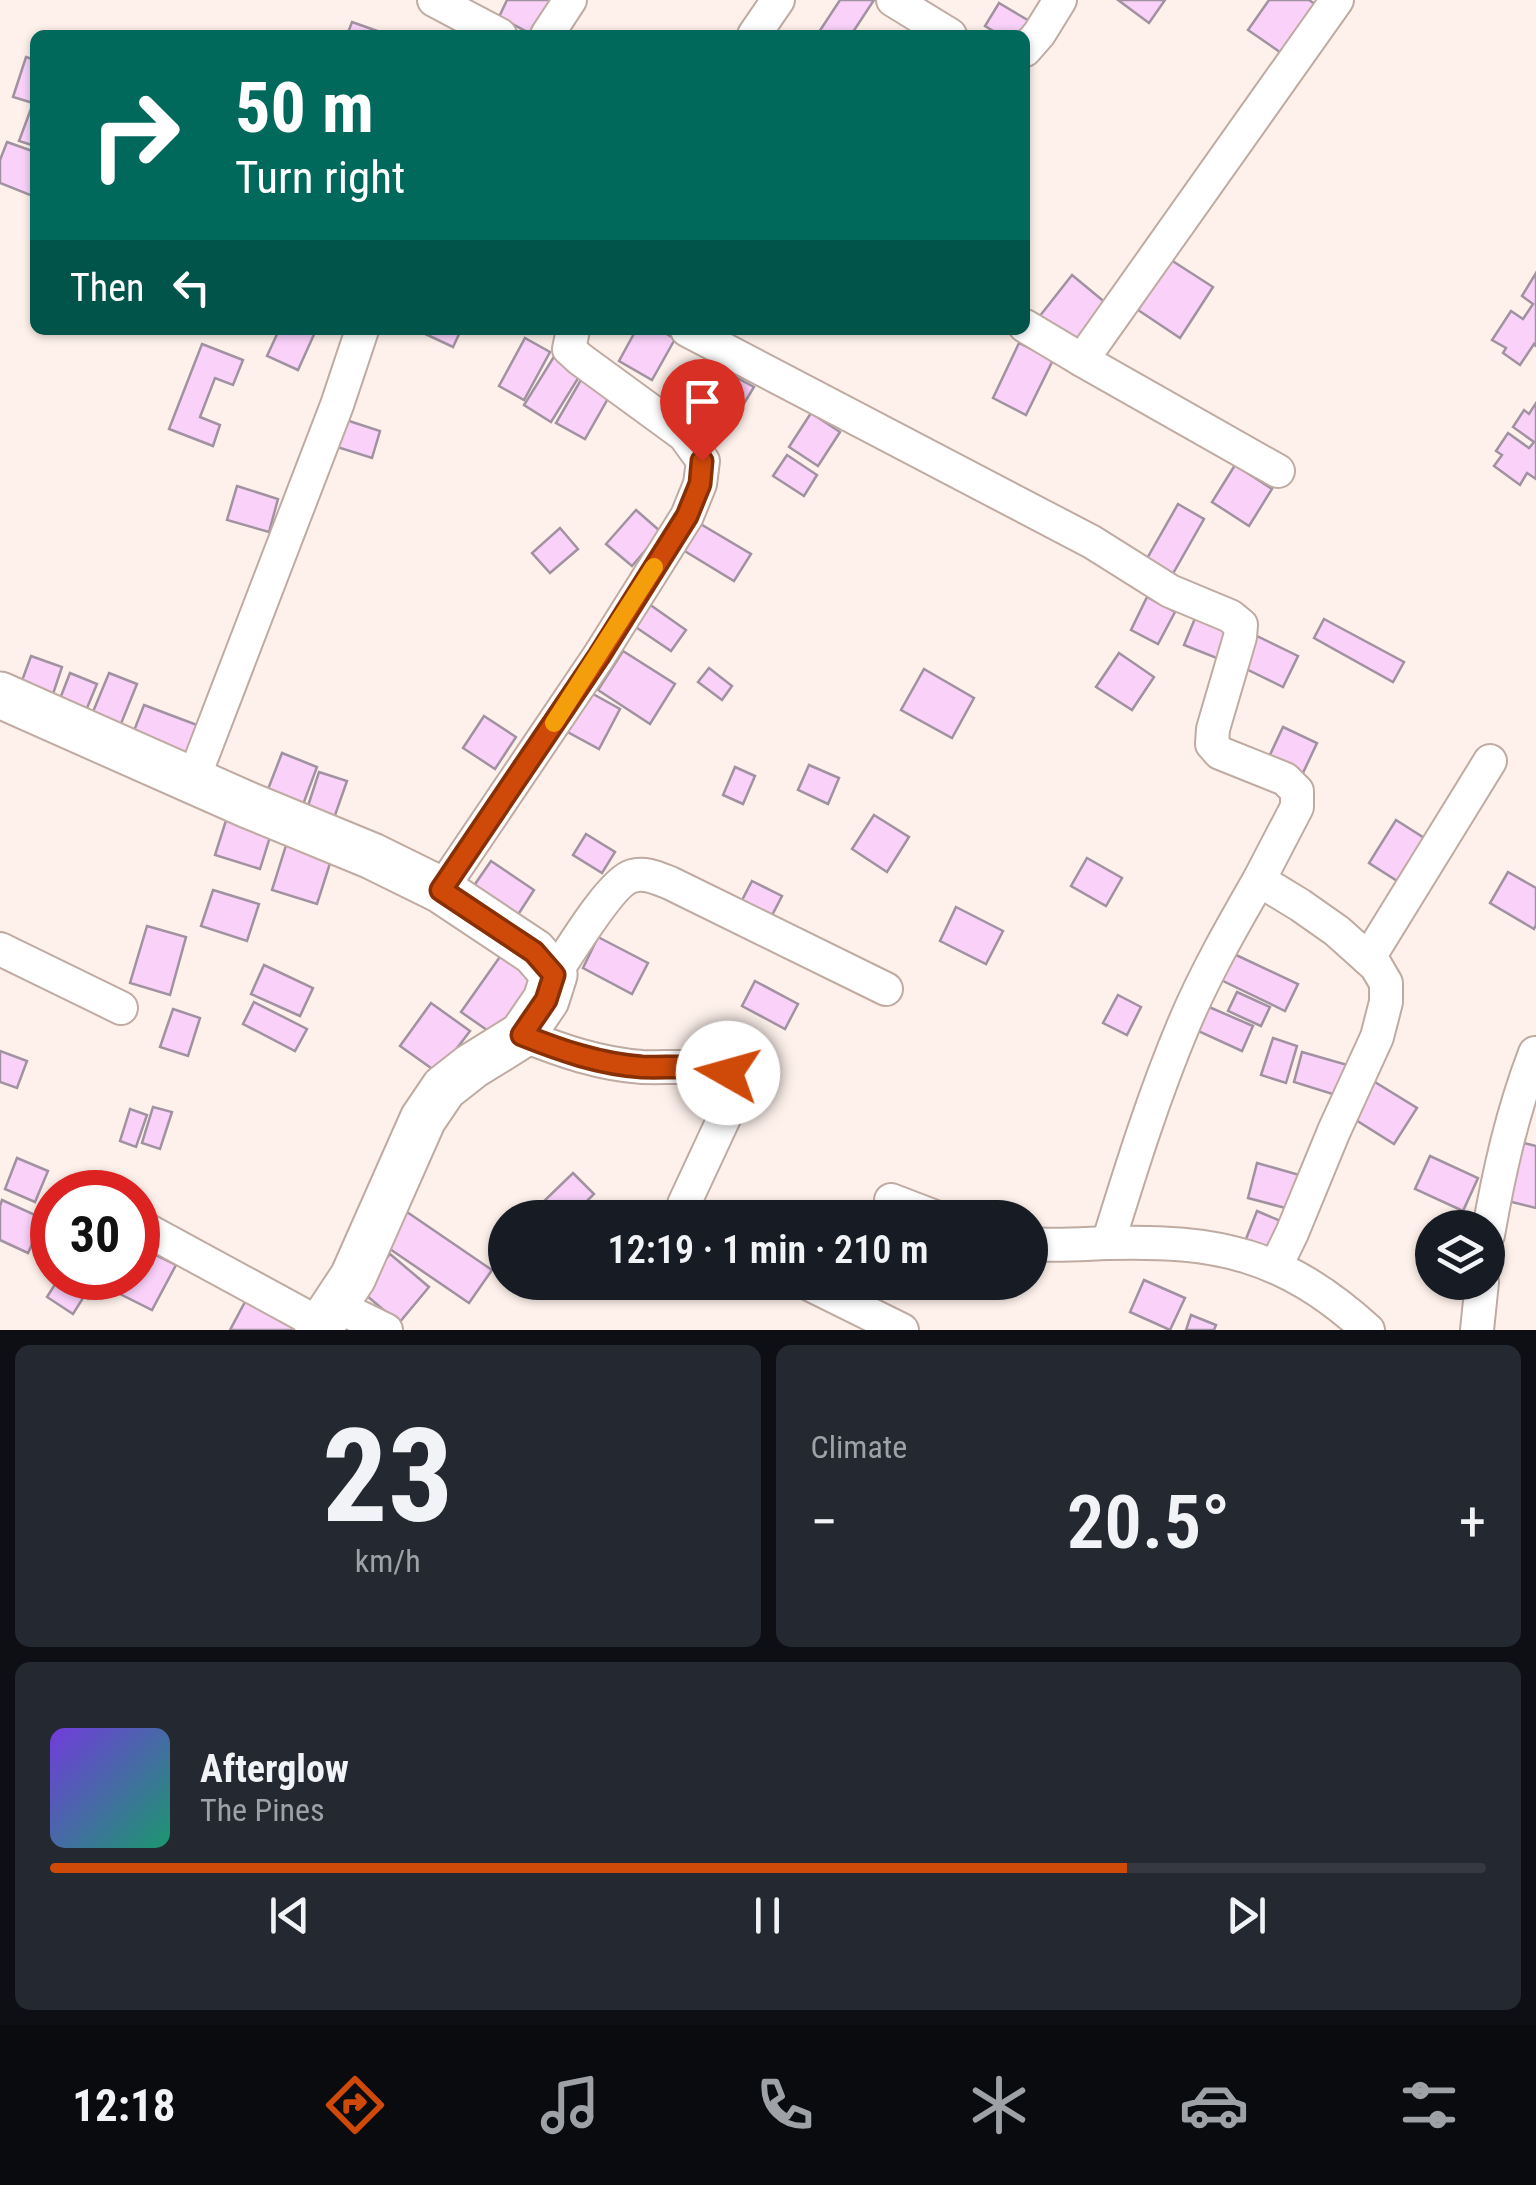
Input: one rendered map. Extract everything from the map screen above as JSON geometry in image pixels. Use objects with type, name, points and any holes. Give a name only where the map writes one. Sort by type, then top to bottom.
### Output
[{"type":"street","points":[[434,0],[491,30]]},
{"type":"street","points":[[550,30],[570,0]]},
{"type":"street","points":[[757,30],[778,0]]},
{"type":"street","points":[[893,0],[942,30]]},
{"type":"street","points":[[1030,44],[1060,0]]},
{"type":"street","points":[[1082,360],[1336,0]]},
{"type":"street","points":[[1030,329],[1278,471]]},
{"type":"street","points":[[193,780],[360,335]]},
{"type":"street","points":[[441,890],[599,656],[687,516],[700,484],[702,461],[684,435],[569,349],[572,335]]},
{"type":"street","points":[[697,335],[1080,536],[1170,591],[1230,616],[1241,625],[1212,744],[1220,753],[1285,779],[1297,791],[1296,807],[1185,1021],[1148,1116],[1108,1243]]},
{"type":"street","points":[[0,695],[372,856],[441,890],[534,952],[554,975]]},
{"type":"street","points":[[1368,959],[1490,762]]},
{"type":"street","points":[[325,1320],[353,1277],[423,1119],[444,1088],[522,1035],[546,1000],[554,975],[613,889],[629,876],[648,874],[886,989]]},
{"type":"street","points":[[1259,880],[1337,931],[1376,966],[1386,983],[1386,1002],[1377,1037],[1276,1266]]},
{"type":"street","points":[[0,950],[121,1008]]},
{"type":"street","points":[[522,1035],[566,1053],[603,1062],[643,1067],[708,1067],[728,1073],[735,1085],[732,1101],[686,1200]]},
{"type":"street","points":[[1492,1210],[1516,1103],[1535,1053]]},
{"type":"street","points":[[160,1237],[325,1320],[386,1330]]},
{"type":"street","points":[[1048,1246],[1108,1243],[1232,1251],[1276,1266],[1320,1292],[1368,1330]]},
{"type":"street","points":[[841,1300],[902,1330]]},
{"type":"street","points":[[1477,1330],[1480,1300]]},
{"type":"building","points":[[507,0],[549,0],[561,6],[538,30],[524,30],[499,17]]},
{"type":"building","points":[[840,0],[874,0],[854,30],[820,30]]},
{"type":"building","points":[[1118,0],[1165,0],[1149,23]]},
{"type":"building","points":[[1269,0],[1309,0],[1327,12],[1293,61],[1248,30]]},
{"type":"building","points":[[999,3],[1031,22],[1026,30],[992,30],[985,26]]},
{"type":"building","points":[[352,22],[375,30],[349,30]]},
{"type":"building","points":[[26,57],[30,58],[30,102],[13,97]]},
{"type":"building","points":[[30,111],[30,144],[19,141]]},
{"type":"building","points":[[7,142],[30,150],[30,195],[0,183],[0,160]]},
{"type":"building","points":[[1171,260],[1213,287],[1180,338],[1138,310]]},
{"type":"building","points":[[1536,273],[1536,346],[1520,365],[1503,353],[1506,348],[1492,340],[1511,311],[1523,319],[1533,304],[1522,296]]},
{"type":"building","points":[[1072,275],[1107,304],[1074,345],[1039,317]]},
{"type":"building","points":[[277,335],[314,335],[298,370],[267,356]]},
{"type":"building","points":[[428,335],[459,335],[453,347]]},
{"type":"building","points":[[633,335],[668,335],[675,339],[652,380],[619,361]]},
{"type":"building","points":[[525,338],[550,352],[524,400],[499,386]]},
{"type":"building","points":[[1019,343],[1053,360],[1026,415],[993,398]]},
{"type":"building","points":[[202,344],[243,360],[233,385],[215,378],[200,417],[220,425],[213,446],[169,429]]},
{"type":"building","points":[[555,355],[582,372],[551,422],[524,405]]},
{"type":"building","points":[[728,373],[754,387],[734,420],[709,405]]},
{"type":"building","points":[[582,378],[610,395],[585,439],[556,423]]},
{"type":"building","points":[[1536,403],[1536,479],[1527,473],[1520,485],[1494,466],[1502,455],[1496,451],[1508,433],[1529,448],[1534,442],[1513,427],[1524,410],[1529,414]]},
{"type":"building","points":[[811,413],[840,432],[818,466],[789,447]]},
{"type":"building","points":[[343,419],[380,431],[372,458],[334,446]]},
{"type":"building","points":[[787,455],[817,475],[804,496],[773,476]]},
{"type":"building","points":[[1235,465],[1272,489],[1249,526],[1212,502]]},
{"type":"building","points":[[237,486],[278,499],[269,532],[227,520]]},
{"type":"building","points":[[1178,504],[1204,519],[1171,577],[1145,562]]},
{"type":"building","points":[[636,510],[661,532],[632,566],[606,544]]},
{"type":"building","points":[[687,516],[751,554],[734,581],[678,547]]},
{"type":"building","points":[[560,528],[578,549],[550,573],[532,553]]},
{"type":"building","points":[[1147,597],[1175,612],[1158,644],[1131,630]]},
{"type":"building","points":[[649,604],[686,630],[671,651],[634,626]]},
{"type":"building","points":[[1198,611],[1233,625],[1219,659],[1184,645]]},
{"type":"building","points":[[1324,619],[1404,662],[1393,682],[1314,638]]},
{"type":"building","points":[[1255,635],[1298,656],[1283,687],[1240,666]]},
{"type":"building","points":[[623,651],[675,684],[650,724],[598,690]]},
{"type":"building","points":[[1119,653],[1154,677],[1132,710],[1096,687]]},
{"type":"building","points":[[31,656],[62,667],[48,709],[16,697]]},
{"type":"building","points":[[709,668],[732,686],[722,700],[698,682]]},
{"type":"building","points":[[924,669],[974,698],[952,738],[901,710]]},
{"type":"building","points":[[70,673],[97,684],[82,720],[56,709]]},
{"type":"building","points":[[109,673],[137,684],[118,731],[90,719]]},
{"type":"building","points":[[584,689],[620,709],[599,749],[562,729]]},
{"type":"building","points":[[144,705],[197,725],[183,761],[130,741]]},
{"type":"building","points":[[484,716],[516,737],[495,769],[463,748]]},
{"type":"building","points":[[1283,727],[1317,743],[1302,775],[1268,759]]},
{"type":"building","points":[[282,753],[317,767],[301,810],[265,797]]},
{"type":"building","points":[[809,765],[839,778],[828,804],[798,790]]},
{"type":"building","points":[[735,767],[755,776],[743,804],[723,795]]},
{"type":"building","points":[[319,772],[347,781],[333,821],[306,812]]},
{"type":"building","points":[[229,811],[274,824],[260,869],[215,855]]},
{"type":"building","points":[[874,815],[909,837],[887,872],[852,849]]},
{"type":"building","points":[[1396,820],[1429,841],[1402,884],[1369,863]]},
{"type":"building","points":[[586,834],[615,852],[602,873],[573,855]]},
{"type":"building","points":[[288,839],[333,854],[317,904],[272,890]]},
{"type":"building","points":[[1087,858],[1122,878],[1106,906],[1071,886]]},
{"type":"building","points":[[491,861],[534,890],[508,930],[464,900]]},
{"type":"building","points":[[1508,872],[1536,888],[1534,929],[1490,903]]},
{"type":"building","points":[[752,881],[782,896],[769,921],[739,906]]},
{"type":"building","points":[[213,890],[259,904],[247,941],[201,926]]},
{"type":"building","points":[[956,907],[1003,931],[986,964],[940,941]]},
{"type":"building","points":[[147,926],[186,937],[170,995],[130,983]]},
{"type":"building","points":[[598,937],[648,963],[632,994],[583,968]]},
{"type":"building","points":[[504,951],[540,977],[497,1037],[461,1012]]},
{"type":"building","points":[[1234,954],[1298,984],[1285,1011],[1221,980]]},
{"type":"building","points":[[264,965],[313,988],[300,1016],[251,994]]},
{"type":"building","points":[[755,981],[798,1004],[785,1029],[742,1006]]},
{"type":"building","points":[[1237,992],[1270,1007],[1261,1026],[1228,1011]]},
{"type":"building","points":[[1118,995],[1141,1007],[1127,1035],[1103,1023]]},
{"type":"building","points":[[254,1002],[307,1029],[295,1051],[243,1024]]},
{"type":"building","points":[[431,1003],[470,1031],[438,1073],[400,1046]]},
{"type":"building","points":[[1209,1007],[1253,1026],[1242,1051],[1198,1031]]},
{"type":"building","points":[[173,1009],[200,1018],[188,1056],[160,1047]]},
{"type":"building","points":[[1273,1038],[1297,1046],[1286,1083],[1261,1075]]},
{"type":"building","points":[[0,1051],[27,1061],[17,1088],[0,1082]]},
{"type":"building","points":[[1302,1052],[1351,1066],[1342,1097],[1294,1082]]},
{"type":"building","points":[[1370,1079],[1417,1108],[1394,1144],[1348,1115]]},
{"type":"building","points":[[153,1107],[172,1112],[160,1149],[142,1143]]},
{"type":"building","points":[[130,1109],[147,1115],[136,1147],[120,1141]]},
{"type":"building","points":[[1524,1143],[1536,1146],[1536,1208],[1508,1201]]},
{"type":"building","points":[[1430,1156],[1478,1178],[1463,1210],[1415,1189]]},
{"type":"building","points":[[17,1158],[46,1170],[30,1170],[30,1200],[5,1189]]},
{"type":"building","points":[[1257,1163],[1303,1176],[1293,1210],[1248,1198]]},
{"type":"building","points":[[573,1173],[594,1194],[588,1200],[545,1200]]},
{"type":"building","points":[[2,1200],[30,1213],[28,1253],[0,1240]]},
{"type":"building","points":[[1257,1211],[1283,1222],[1270,1254],[1244,1244]]},
{"type":"building","points":[[407,1212],[488,1267],[488,1276],[469,1303],[384,1245]]},
{"type":"building","points":[[390,1254],[429,1287],[399,1323],[360,1290]]},
{"type":"building","points":[[160,1257],[176,1265],[160,1295]]},
{"type":"building","points":[[1144,1280],[1185,1298],[1170,1330],[1130,1312]]},
{"type":"building","points":[[52,1300],[82,1300],[73,1314]]},
{"type":"building","points":[[132,1300],[157,1300],[152,1310]]},
{"type":"building","points":[[246,1300],[298,1330],[230,1330]]},
{"type":"building","points":[[1191,1315],[1216,1325],[1214,1330],[1186,1330]]},
{"type":"slow traffic","points":[[554,723],[654,567]]},
{"type":"route","points":[[702,461],[700,484],[687,516],[599,656],[441,890],[534,952],[554,975],[546,1000],[522,1035],[566,1053],[603,1062],[643,1067],[708,1067],[728,1073]]}]
